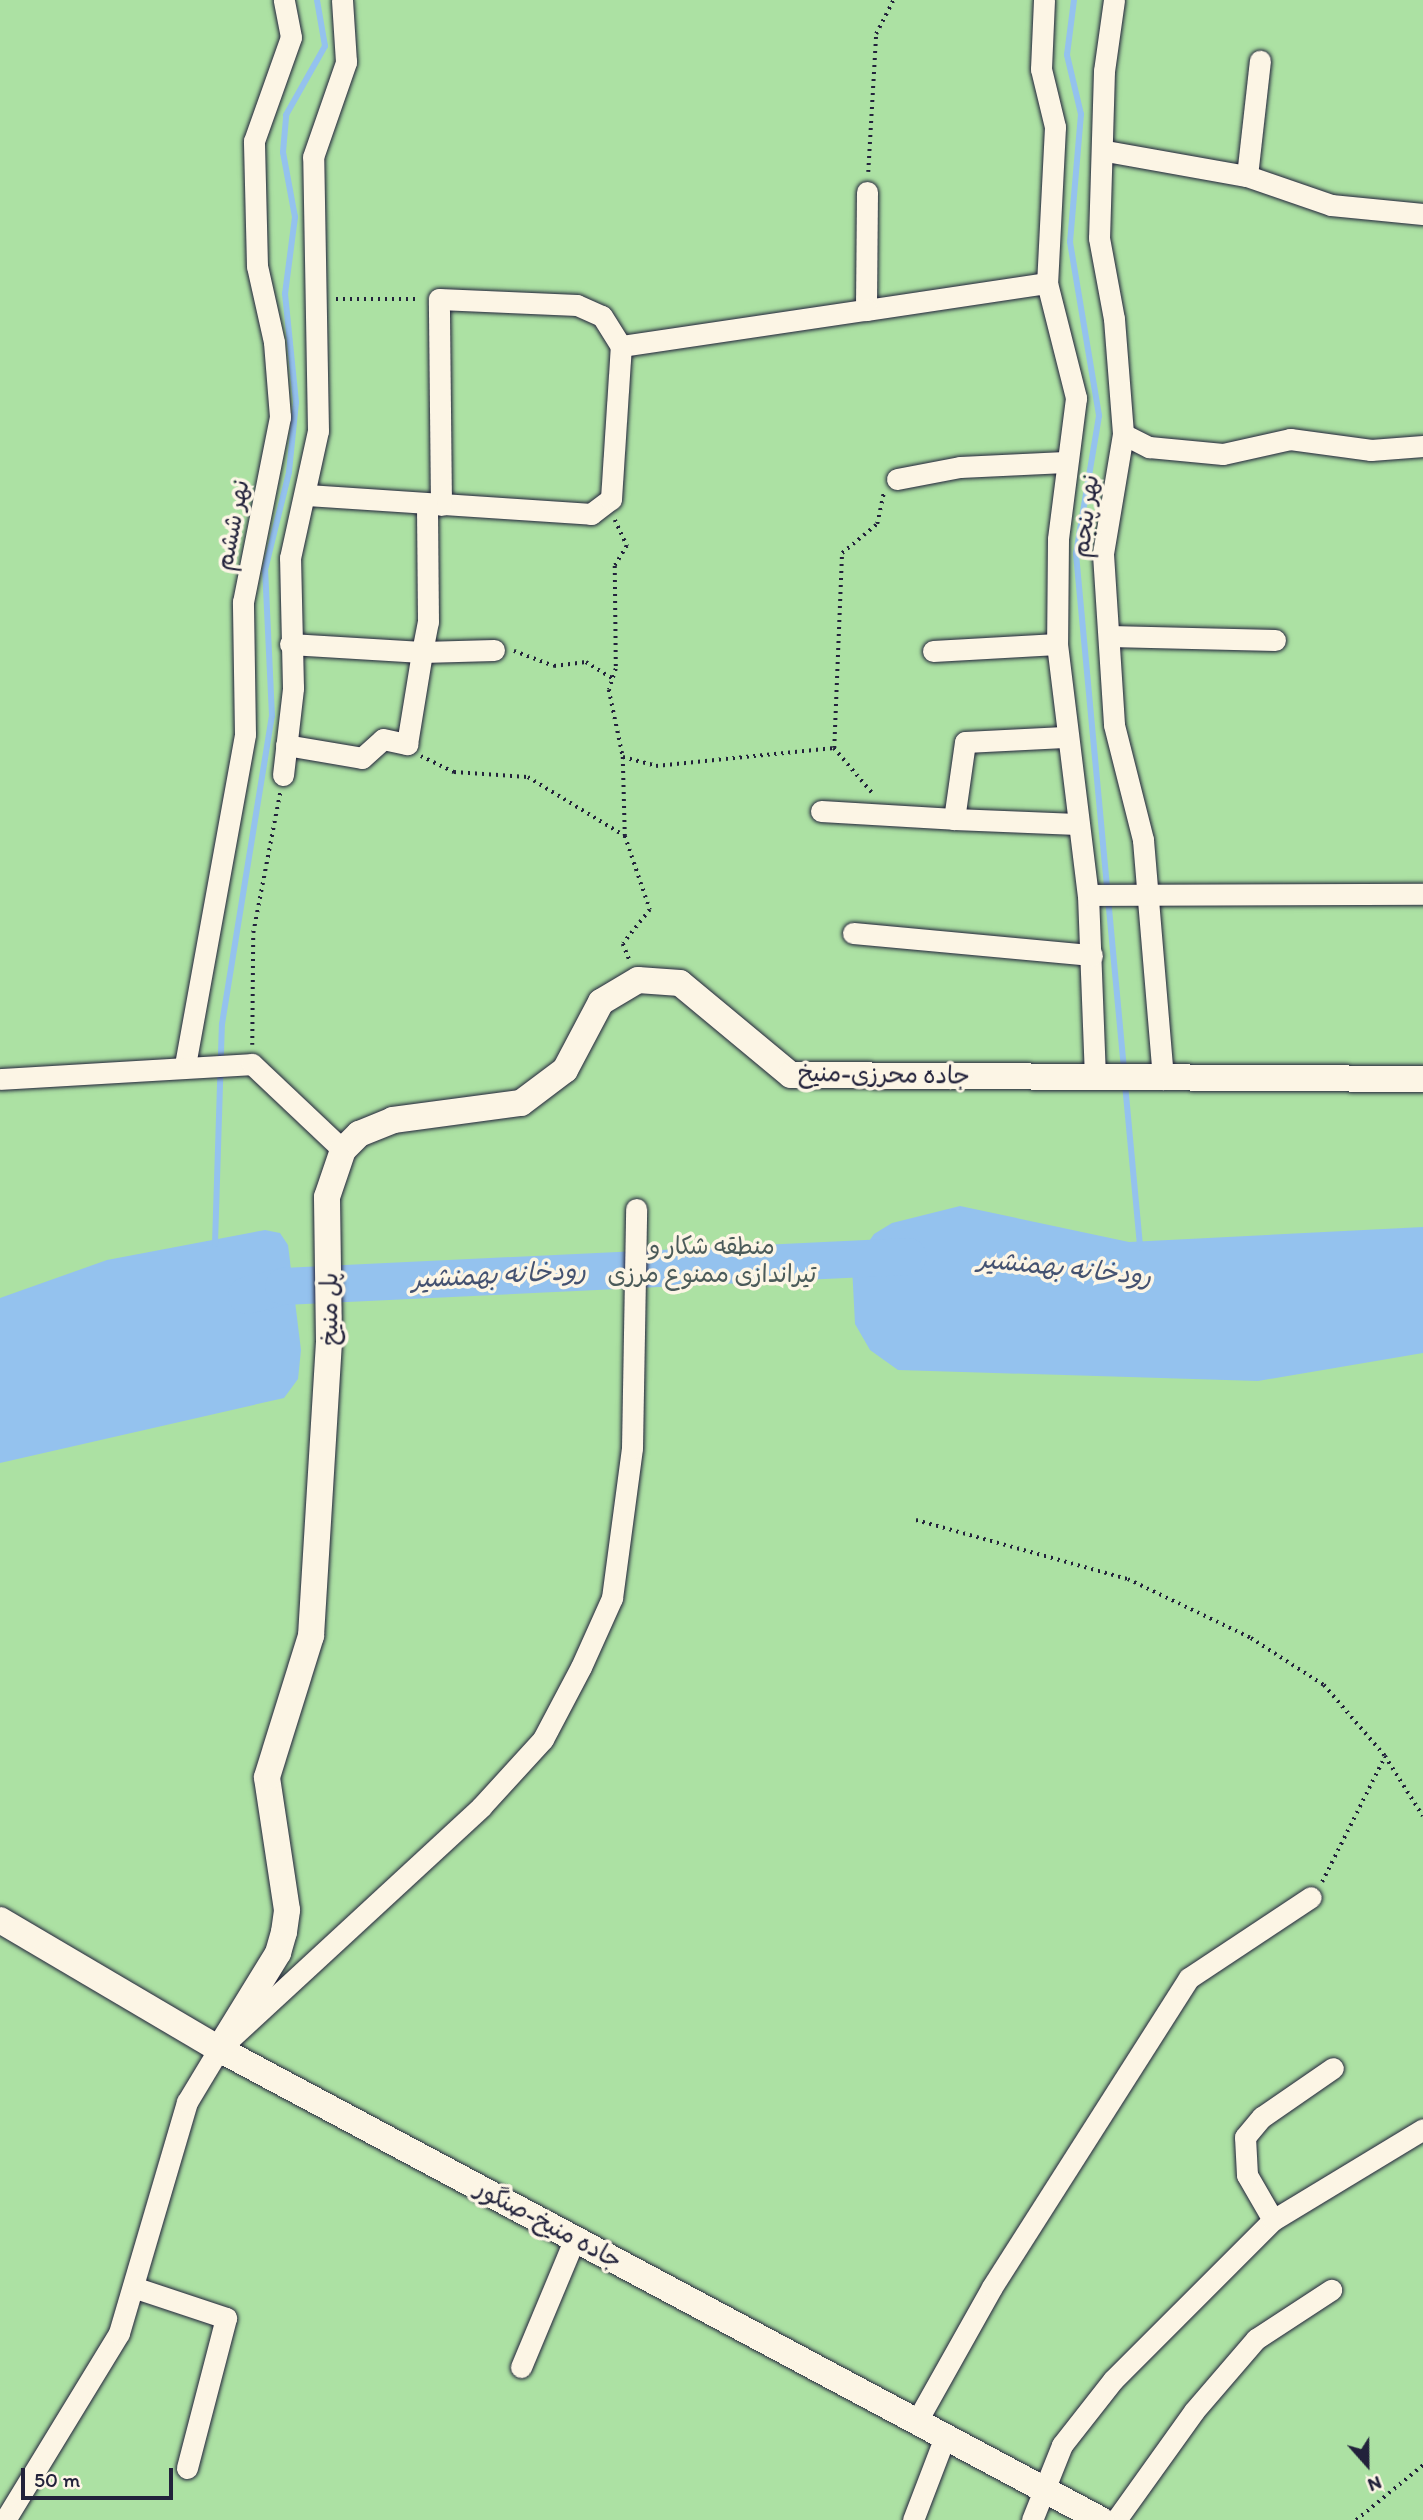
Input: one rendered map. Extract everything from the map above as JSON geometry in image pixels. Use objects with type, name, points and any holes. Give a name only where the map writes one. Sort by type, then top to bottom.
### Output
[{"type":"main road","name":"جاده محرزی-منیخ","points":[[638,980],[680,983],[791,1075],[1152,1078]]},
{"type":"main road","points":[[343,1150],[372,1125],[497,1110],[543,1090],[565,1070],[601,1002],[638,980]]},
{"type":"main road","points":[[1152,1078],[1423,1079]]},
{"type":"main road","name":"پل منیخ","points":[[219,2049],[278,1953],[284,1932],[287,1910],[265,1800],[267,1777],[312,1636],[329,1342],[327,1197],[343,1150]]},
{"type":"main road","name":"جاده منیخ-صنگور","points":[[0,1920],[219,2049],[918,2419],[1101,2520]]},
{"type":"street","name":"نهر ششم","points":[[195,1065],[245,734],[243,602],[281,417],[274,342],[257,266],[254,141],[291,37],[284,0]]},
{"type":"street","points":[[283,775],[290,644],[290,558],[307,495],[318,431],[313,157],[346,62],[342,0]]},
{"type":"street","name":"نهر پنجم","points":[[1044,0],[1041,69],[1055,127],[1047,283],[1076,398],[1065,461],[1057,644],[1064,737],[1077,824],[1093,895],[1092,955],[1101,1078]]},
{"type":"street","name":"نهر پنجم","points":[[1114,0],[1104,71],[1106,151],[1098,238],[1114,319],[1123,434],[1103,554],[1114,725],[1143,841],[1152,1078]]},
{"type":"street","points":[[1247,176],[1260,61]]},
{"type":"street","points":[[1106,151],[1247,176],[1331,205],[1423,214]]},
{"type":"street","points":[[866,310],[867,192]]},
{"type":"street","points":[[621,346],[1047,283]]},
{"type":"street","points":[[286,746],[362,758],[383,739],[407,744],[428,622],[434,505],[439,299],[577,305],[602,316],[621,346],[614,385],[617,463],[611,499],[591,514],[434,505],[307,495]]},
{"type":"street","points":[[1123,434],[1149,447],[1223,454],[1290,439],[1371,450],[1423,446]]},
{"type":"street","points":[[898,479],[960,467],[1065,461]]},
{"type":"street","points":[[1109,636],[1275,640]]},
{"type":"street","points":[[290,644],[422,652],[494,650]]},
{"type":"street","points":[[933,651],[1057,644]]},
{"type":"street","points":[[954,819],[958,756],[965,742],[1064,737]]},
{"type":"street","points":[[821,811],[1077,824]]},
{"type":"street","points":[[1093,895],[1423,894]]},
{"type":"street","points":[[853,933],[1092,955]]},
{"type":"street","points":[[0,1079],[55,1080],[195,1065],[245,1065],[343,1150]]},
{"type":"street","points":[[5,2520],[118,2333],[134,2294],[187,2102],[219,2049],[481,1808],[543,1739],[581,1667],[612,1598],[632,1448],[636,1209]]},
{"type":"street","points":[[918,2419],[992,2287],[1189,1978],[1311,1897]]},
{"type":"street","points":[[1273,2220],[1247,2175],[1245,2137],[1262,2117],[1333,2068]]},
{"type":"street","points":[[1032,2520],[1062,2445],[1112,2380],[1273,2220],[1423,2129]]},
{"type":"street","points":[[521,2368],[575,2238]]},
{"type":"street","points":[[1116,2520],[1194,2411],[1256,2339],[1331,2290]]},
{"type":"street","points":[[134,2294],[226,2318],[187,2468]]},
{"type":"street","points":[[912,2520],[946,2434]]},
{"type":"path","points":[[867,192],[871,69],[876,34],[892,0]]},
{"type":"path","points":[[316,299],[439,299]]},
{"type":"path","points":[[892,815],[834,748],[842,553],[877,524],[879,497],[898,479]]},
{"type":"path","points":[[603,505],[627,546],[615,566],[613,679],[624,757],[625,836],[650,911],[623,944],[638,980]]},
{"type":"path","points":[[494,650],[554,666],[586,662],[613,679]]},
{"type":"path","points":[[407,744],[427,762],[454,772],[528,777],[625,836]]},
{"type":"path","points":[[624,757],[656,766],[834,748]]},
{"type":"path","points":[[245,1065],[253,933],[283,775]]},
{"type":"path","points":[[916,1520],[1128,1579],[1251,1638],[1324,1685],[1385,1756],[1423,1816]]},
{"type":"path","points":[[1311,1897],[1335,1863],[1385,1756]]},
{"type":"path","points":[[1356,2520],[1423,2465]]},
{"type":"green space","name":"منطقه شکار و تیراندازی ممنوع مرزی","points":[[0,0],[1423,0],[1423,2520],[0,2520]]},
{"type":"water","points":[[960,1206],[1129,1242],[1423,1227],[1423,1353],[1258,1381],[898,1370],[870,1350],[855,1324],[852,1266],[874,1234],[892,1223]]},
{"type":"water","points":[[265,1230],[280,1233],[288,1245],[301,1350],[298,1379],[284,1398],[0,1463],[0,1298],[107,1260]]},
{"type":"waterway","points":[[215,1244],[222,1024],[272,716],[265,570],[289,472],[296,402],[285,294],[295,217],[283,152],[286,115],[325,46],[317,0]]},
{"type":"waterway","points":[[1074,0],[1067,55],[1081,114],[1070,242],[1099,416],[1076,554],[1124,1069]]},
{"type":"waterway","points":[[1125,1084],[1140,1247]]},
{"type":"waterway","name":"رودخانه بهمنشیر","points":[[246,1295],[283,1286],[907,1256]]}]
